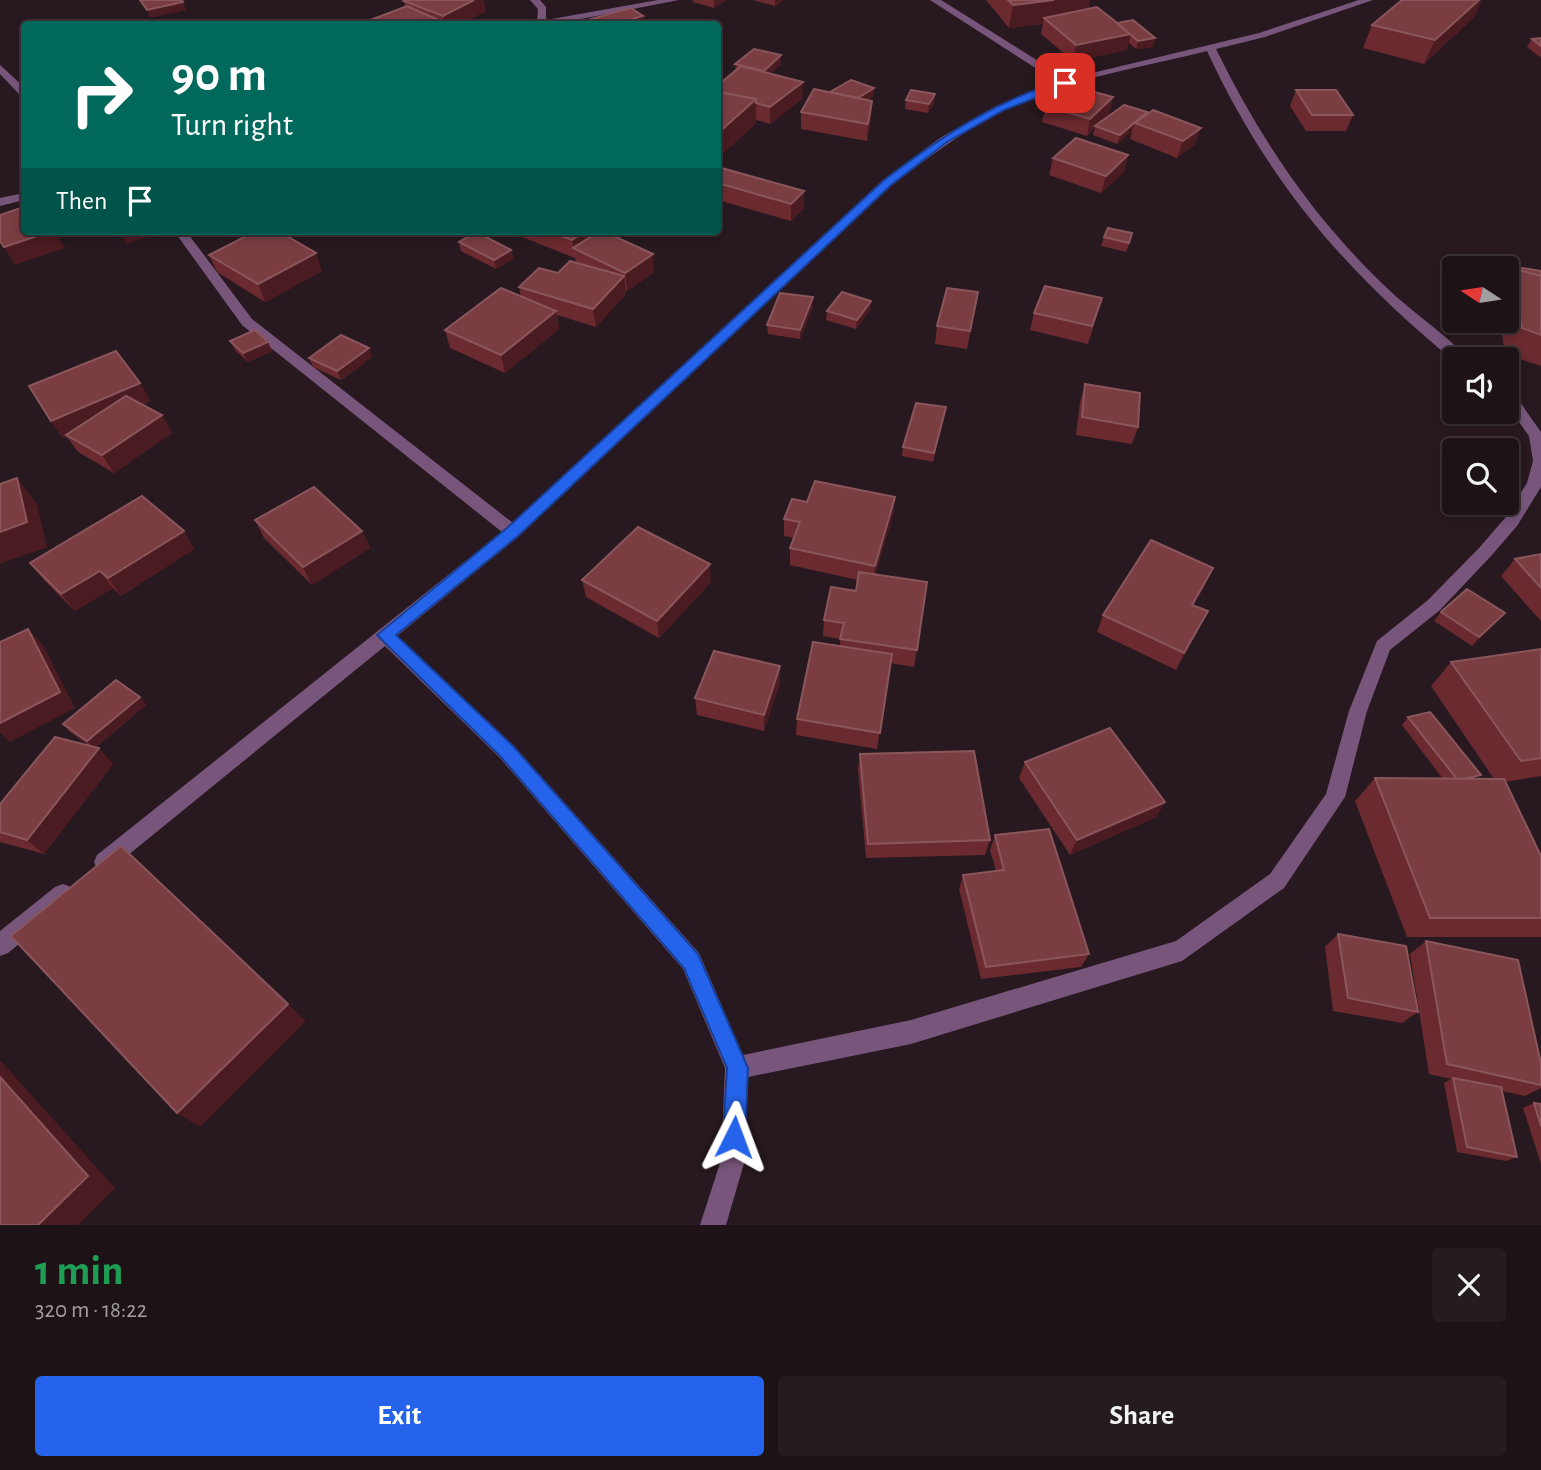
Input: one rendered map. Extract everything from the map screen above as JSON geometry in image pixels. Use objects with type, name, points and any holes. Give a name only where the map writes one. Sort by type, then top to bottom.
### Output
[{"type":"street","points":[[535,0],[543,9],[541,21]]},
{"type":"street","points":[[558,21],[674,0]]},
{"type":"street","points":[[935,0],[1065,83]]},
{"type":"street","points":[[96,867],[513,532],[887,183],[944,140],[989,114],[1065,83],[1262,35],[1364,1]]},
{"type":"street","points":[[1210,47],[1252,132],[1291,192],[1350,260],[1416,325],[1445,347]]},
{"type":"street","points":[[0,68],[21,90]]},
{"type":"street","points":[[0,202],[21,198]]},
{"type":"street","points":[[183,235],[247,322],[513,532]]},
{"type":"street","points":[[737,1068],[911,1031],[1182,950],[1277,881],[1335,797],[1358,711],[1383,646],[1434,605],[1511,522],[1535,484],[1541,461],[1536,436],[1519,411]]},
{"type":"street","points":[[385,635],[506,751],[691,961],[737,1068],[733,1160],[713,1225]]},
{"type":"street","points":[[0,945],[75,885]]},
{"type":"building","points":[[140,0],[182,0],[183,2],[147,10]]},
{"type":"building","points":[[474,0],[443,16],[404,1]]},
{"type":"building","points":[[1008,0],[1054,0],[1013,5]]},
{"type":"building","points":[[1402,0],[1479,0],[1435,40],[1372,25]]},
{"type":"building","points":[[407,6],[441,21],[368,21]]},
{"type":"building","points":[[1097,7],[1131,34],[1076,45],[1044,18]]},
{"type":"building","points":[[631,8],[643,16],[626,21],[591,19]]},
{"type":"building","points":[[1133,20],[1155,38],[1138,41],[1117,23]]},
{"type":"building","points":[[1541,38],[1541,46],[1532,39]]},
{"type":"building","points":[[754,49],[781,55],[764,71],[735,64]]},
{"type":"building","points":[[741,66],[803,82],[770,107],[756,103],[756,99],[721,93],[721,83]]},
{"type":"building","points":[[851,80],[874,88],[858,98],[830,92]]},
{"type":"building","points":[[1069,85],[1113,97],[1090,119],[1046,106]]},
{"type":"building","points":[[814,89],[872,101],[868,124],[801,112]]},
{"type":"building","points":[[911,90],[935,94],[929,104],[906,100]]},
{"type":"building","points":[[1296,90],[1336,90],[1353,115],[1312,115]]},
{"type":"building","points":[[721,93],[756,99],[721,130]]},
{"type":"building","points":[[1124,105],[1147,112],[1120,135],[1095,126]]},
{"type":"building","points":[[1153,110],[1201,128],[1183,141],[1135,123]]},
{"type":"building","points":[[1076,138],[1128,155],[1106,176],[1053,158]]},
{"type":"building","points":[[721,168],[804,191],[791,204],[721,184]]},
{"type":"building","points":[[21,208],[21,235],[40,235],[4,247],[0,241],[0,215]]},
{"type":"building","points":[[1108,228],[1132,233],[1129,243],[1104,237]]},
{"type":"building","points":[[248,235],[285,235],[316,253],[258,284],[209,255]]},
{"type":"building","points":[[471,235],[482,235],[511,250],[494,260],[459,242]]},
{"type":"building","points":[[559,235],[579,235],[572,240]]},
{"type":"building","points":[[594,235],[612,235],[653,254],[625,273],[573,248]]},
{"type":"building","points":[[570,261],[624,276],[593,309],[519,287],[539,268],[558,273]]},
{"type":"building","points":[[1519,267],[1541,271],[1541,276],[1519,270]]},
{"type":"building","points":[[1519,270],[1541,276],[1541,335],[1522,328],[1519,312]]},
{"type":"building","points":[[1045,286],[1102,298],[1092,326],[1034,313]]},
{"type":"building","points":[[501,288],[556,311],[501,355],[445,330]]},
{"type":"building","points":[[947,288],[978,292],[970,331],[937,326]]},
{"type":"building","points":[[842,292],[871,301],[857,320],[827,311]]},
{"type":"building","points":[[780,293],[813,297],[800,330],[767,325]]},
{"type":"building","points":[[255,330],[268,342],[243,353],[230,341]]},
{"type":"building","points":[[341,335],[369,348],[337,371],[309,358]]},
{"type":"building","points":[[116,351],[140,383],[51,421],[29,386]]},
{"type":"building","points":[[1085,384],[1140,393],[1138,427],[1082,417]]},
{"type":"building","points":[[126,396],[162,415],[102,455],[66,435]]},
{"type":"building","points":[[916,403],[946,407],[934,453],[903,447]]},
{"type":"building","points":[[17,478],[27,522],[0,532],[0,484]]},
{"type":"building","points":[[815,481],[895,497],[875,566],[790,548],[800,522],[784,519],[792,499],[807,502]]},
{"type":"building","points":[[314,487],[362,531],[303,567],[255,520]]},
{"type":"building","points":[[142,496],[184,531],[108,578],[100,571],[61,594],[30,563]]},
{"type":"building","points":[[638,527],[710,564],[657,621],[582,580]]},
{"type":"building","points":[[1151,540],[1213,568],[1192,605],[1208,611],[1184,653],[1103,615]]},
{"type":"building","points":[[1541,554],[1541,588],[1515,559]]},
{"type":"building","points":[[859,572],[927,582],[917,650],[840,639],[844,623],[824,620],[831,587],[856,591]]},
{"type":"building","points":[[1467,589],[1505,613],[1479,637],[1441,612]]},
{"type":"building","points":[[28,629],[60,692],[0,723],[0,642]]},
{"type":"building","points":[[813,642],[892,654],[880,733],[797,719]]},
{"type":"building","points":[[1541,649],[1541,758],[1521,761],[1451,662]]},
{"type":"building","points":[[714,651],[780,666],[764,715],[695,698]]},
{"type":"building","points":[[116,680],[140,697],[87,741],[63,724]]},
{"type":"building","points":[[1430,712],[1481,775],[1457,779],[1408,717]]},
{"type":"building","points":[[1110,728],[1165,802],[1077,840],[1025,762]]},
{"type":"building","points":[[55,737],[99,748],[27,840],[0,832],[0,804]]},
{"type":"building","points":[[974,751],[990,840],[868,844],[860,754]]},
{"type":"building","points":[[1375,778],[1504,779],[1541,856],[1541,918],[1430,918]]},
{"type":"building","points":[[1049,829],[1089,954],[986,967],[963,875],[1004,870],[995,835]]},
{"type":"building","points":[[121,846],[288,1004],[177,1113],[11,936]]},
{"type":"building","points":[[1338,934],[1406,946],[1418,1012],[1348,998]]},
{"type":"building","points":[[1426,941],[1518,960],[1541,1064],[1541,1085],[1447,1064]]},
{"type":"building","points":[[0,1077],[88,1176],[38,1225],[0,1225]]},
{"type":"building","points":[[1453,1078],[1501,1087],[1517,1157],[1467,1147]]},
{"type":"building","points":[[1534,1103],[1541,1104],[1541,1126]]},
{"type":"route","points":[[734,1137],[737,1068],[691,961],[506,751],[385,635],[513,532],[887,183],[944,140],[1000,108],[1065,83]]}]
